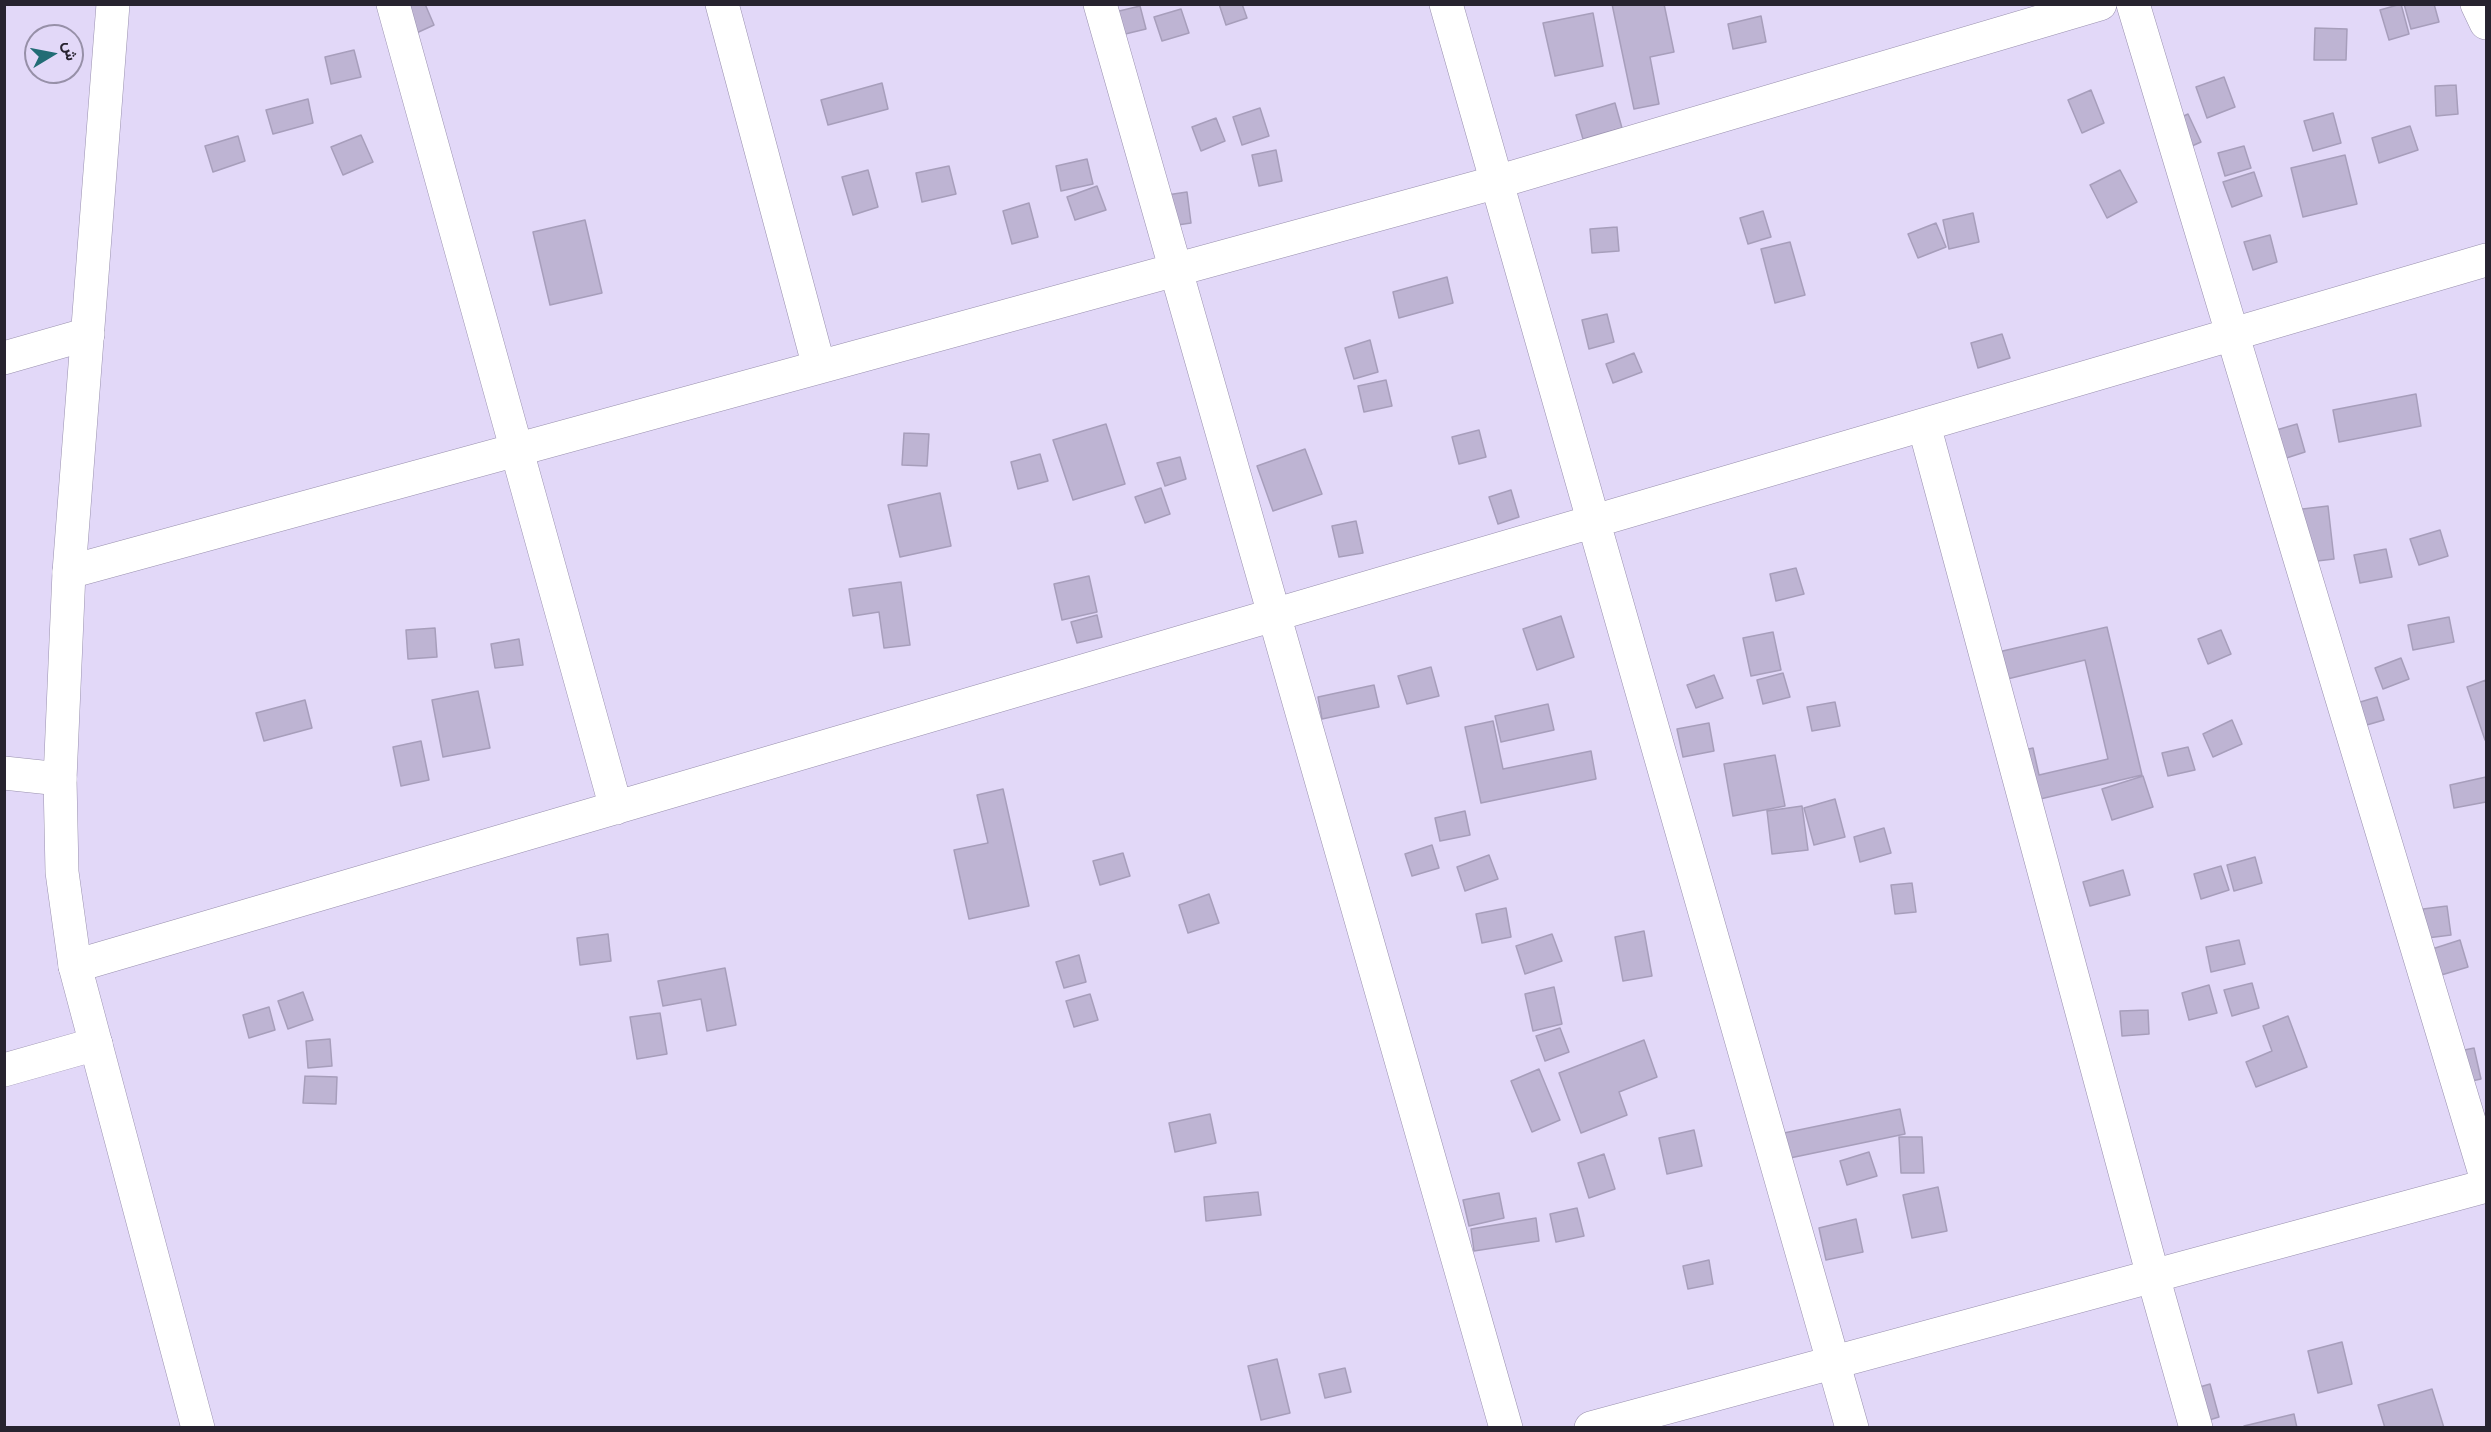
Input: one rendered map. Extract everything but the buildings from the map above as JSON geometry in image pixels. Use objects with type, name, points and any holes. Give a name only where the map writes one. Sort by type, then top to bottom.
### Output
[{"type":"street","points":[[113,4],[69,572],[60,779],[62,872],[75,966],[198,1428]]},
{"type":"street","points":[[393,4],[616,807]]},
{"type":"street","points":[[722,4],[819,367]]},
{"type":"street","points":[[1100,4],[1506,1428]]},
{"type":"street","points":[[1446,4],[1852,1428]]},
{"type":"street","points":[[69,572],[1497,182],[2100,4]]},
{"type":"street","points":[[2133,4],[2487,1178]]},
{"type":"street","points":[[2477,4],[2487,23]]},
{"type":"street","points":[[75,966],[2487,260]]},
{"type":"street","points":[[4,358],[88,334]]},
{"type":"street","points":[[1924,425],[2196,1428]]},
{"type":"street","points":[[4,773],[60,779]]},
{"type":"street","points":[[4,1070],[96,1044]]},
{"type":"street","points":[[1591,1428],[2487,1186]]}]
